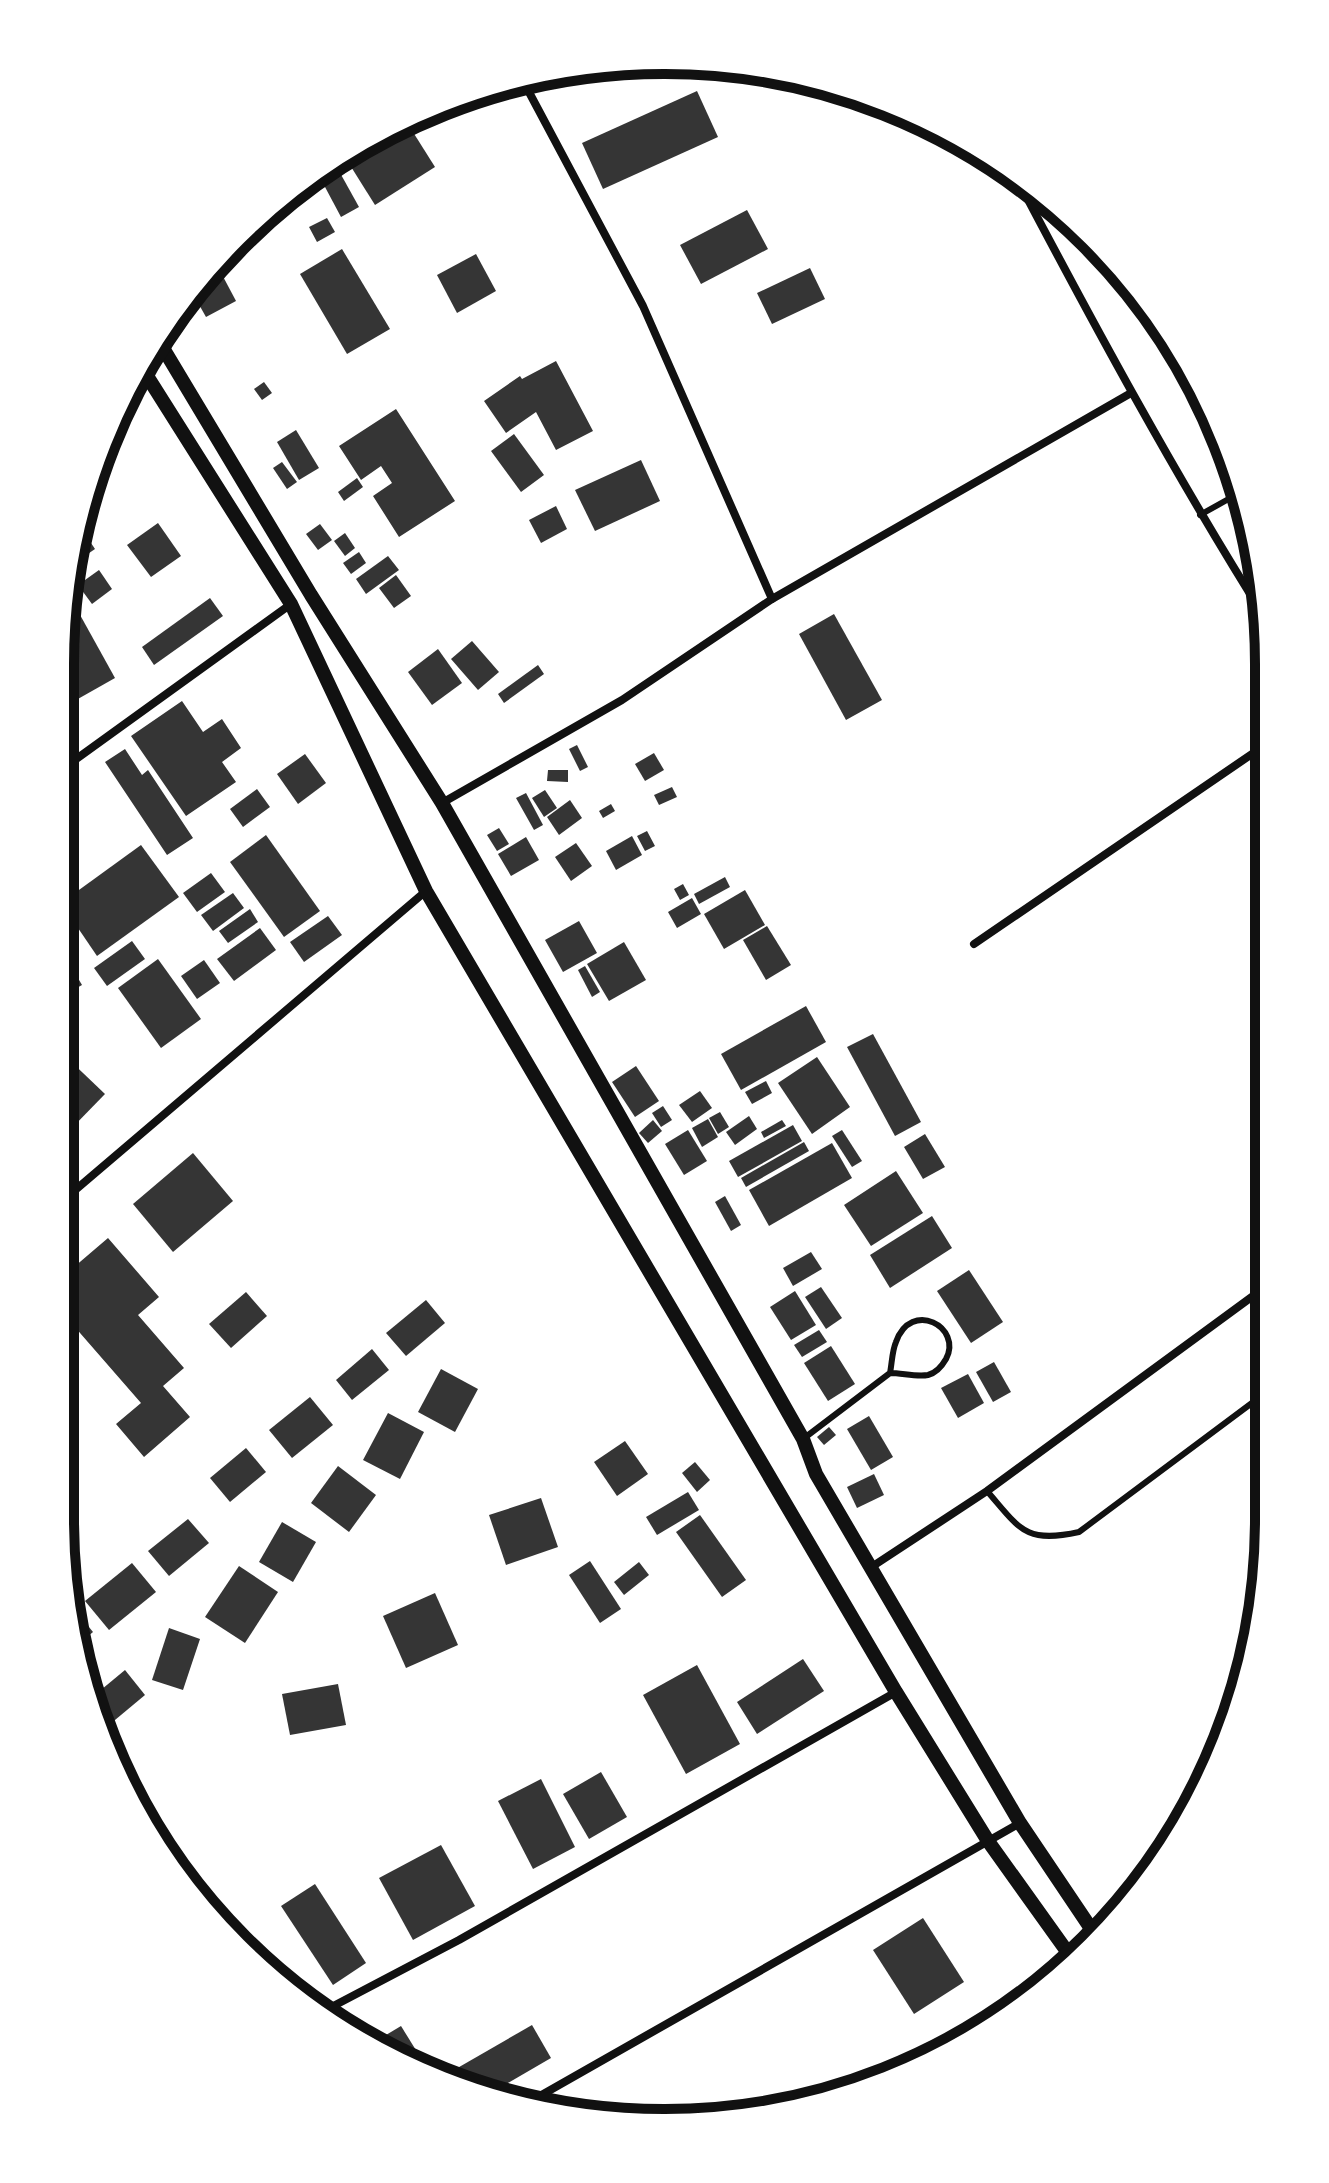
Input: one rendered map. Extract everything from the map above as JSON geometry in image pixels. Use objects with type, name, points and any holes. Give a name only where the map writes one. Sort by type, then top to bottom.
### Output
[{"type":"street","points":[[528,90],[643,306],[772,599]]},
{"type":"street","points":[[1028,199],[1131,393],[1200,515],[1251,595]]},
{"type":"street","points":[[165,351],[311,595],[442,803],[803,1439],[816,1474],[870,1568],[1020,1823],[1090,1927]]},
{"type":"street","points":[[148,379],[291,604],[426,891],[896,1692],[988,1841],[1066,1951]]},
{"type":"street","points":[[442,803],[622,700],[772,599],[1131,393]]},
{"type":"street","points":[[74,761],[291,604]]},
{"type":"street","points":[[974,944],[1255,752]]},
{"type":"street","points":[[74,1191],[426,891]]},
{"type":"street","points":[[870,1568],[987,1491],[1255,1295]]},
{"type":"street","points":[[332,2006],[459,1940],[896,1692]]},
{"type":"street","points":[[540,2096],[1020,1823]]},
{"type":"lane","points":[[1200,515],[1231,498]]},
{"type":"lane","points":[[803,1439],[890,1373],[927,1375],[937,1371],[949,1352],[949,1339],[936,1322],[913,1320],[905,1326],[896,1341],[890,1373]]},
{"type":"lane","points":[[987,1491],[1022,1530],[1052,1538],[1079,1532],[1255,1401]]},
{"type":"building","points":[[697,91],[718,137],[603,189],[582,143]]},
{"type":"building","points":[[412,131],[435,167],[375,205],[350,165]]},
{"type":"building","points":[[339,172],[359,207],[341,217],[323,183]]},
{"type":"building","points":[[747,210],[768,249],[701,284],[680,245]]},
{"type":"building","points":[[327,218],[335,232],[317,242],[309,227]]},
{"type":"building","points":[[342,249],[390,329],[347,354],[300,274]]},
{"type":"building","points":[[476,254],[496,291],[457,313],[437,275]]},
{"type":"building","points":[[810,268],[825,299],[772,324],[757,293]]},
{"type":"building","points":[[222,274],[236,301],[206,317],[198,303]]},
{"type":"building","points":[[556,361],[593,431],[556,450],[536,412],[506,433],[484,401],[520,376],[522,379]]},
{"type":"building","points":[[264,382],[272,393],[262,400],[254,389]]},
{"type":"building","points":[[396,409],[455,501],[399,537],[373,496],[392,483],[381,466],[361,480],[339,446]]},
{"type":"building","points":[[296,430],[319,468],[299,480],[277,442]]},
{"type":"building","points":[[514,434],[544,475],[521,492],[491,451]]},
{"type":"building","points":[[641,460],[660,501],[595,531],[575,490]]},
{"type":"building","points":[[282,462],[297,482],[287,489],[273,468]]},
{"type":"building","points":[[357,478],[363,487],[344,501],[338,492]]},
{"type":"building","points":[[556,506],[567,529],[541,543],[529,520]]},
{"type":"building","points":[[158,523],[181,556],[151,577],[127,545]]},
{"type":"building","points":[[320,524],[332,540],[318,550],[306,534]]},
{"type":"building","points":[[345,533],[355,548],[345,556],[334,541]]},
{"type":"building","points":[[88,538],[95,549],[84,557]]},
{"type":"building","points":[[359,552],[366,563],[351,574],[343,563]]},
{"type":"building","points":[[388,556],[399,570],[366,594],[356,579]]},
{"type":"building","points":[[99,570],[112,589],[92,604],[79,584]]},
{"type":"building","points":[[396,575],[411,596],[394,608],[379,588]]},
{"type":"building","points":[[210,598],[223,616],[154,665],[142,647]]},
{"type":"building","points":[[77,609],[115,678],[74,701]]},
{"type":"building","points":[[834,614],[882,700],[846,720],[799,634]]},
{"type":"building","points":[[472,641],[499,672],[478,690],[451,659]]},
{"type":"building","points":[[438,649],[462,683],[432,705],[408,672]]},
{"type":"building","points":[[538,665],[544,674],[504,703],[498,694]]},
{"type":"building","points":[[182,701],[203,732],[222,719],[241,748],[222,762],[236,782],[186,816],[131,736]]},
{"type":"building","points":[[577,745],[588,767],[580,771],[569,749]]},
{"type":"building","points":[[125,749],[142,775],[148,770],[193,838],[167,855],[105,762]]},
{"type":"building","points":[[654,753],[664,770],[645,781],[635,764]]},
{"type":"building","points":[[305,754],[326,783],[298,804],[277,774]]},
{"type":"building","points":[[548,770],[568,770],[568,782],[547,781]]},
{"type":"building","points":[[672,787],[677,797],[659,805],[654,795]]},
{"type":"building","points":[[257,789],[270,807],[243,827],[230,809]]},
{"type":"building","points":[[545,790],[557,808],[544,817],[532,798]]},
{"type":"building","points":[[526,793],[543,825],[534,830],[516,798]]},
{"type":"building","points":[[570,800],[582,818],[559,835],[547,817]]},
{"type":"building","points":[[611,804],[615,811],[603,818],[599,811]]},
{"type":"building","points":[[499,828],[509,844],[497,851],[487,835]]},
{"type":"building","points":[[647,831],[655,846],[645,851],[637,836]]},
{"type":"building","points":[[266,835],[320,911],[284,937],[230,862]]},
{"type":"building","points":[[632,836],[642,855],[616,870],[606,851]]},
{"type":"building","points":[[526,837],[539,860],[511,876],[498,854]]},
{"type":"building","points":[[576,843],[592,866],[571,881],[555,857]]},
{"type":"building","points":[[141,845],[179,897],[97,956],[74,922],[74,894]]},
{"type":"building","points":[[211,873],[225,892],[197,912],[183,893]]},
{"type":"building","points":[[725,877],[730,887],[699,904],[694,894]]},
{"type":"building","points":[[683,884],[689,895],[680,900],[674,889]]},
{"type":"building","points":[[745,890],[765,925],[724,949],[704,914]]},
{"type":"building","points":[[233,893],[244,908],[213,931],[201,915]]},
{"type":"building","points":[[692,898],[701,914],[677,928],[668,912]]},
{"type":"building","points":[[250,909],[258,922],[228,943],[219,931]]},
{"type":"building","points":[[328,916],[342,935],[304,962],[290,942]]},
{"type":"building","points":[[579,921],[597,953],[563,972],[545,940]]},
{"type":"building","points":[[767,926],[791,965],[766,980],[743,940]]},
{"type":"building","points":[[260,928],[276,950],[234,981],[217,959]]},
{"type":"building","points":[[132,941],[145,959],[107,986],[94,968]]},
{"type":"building","points":[[624,942],[646,980],[609,1001],[587,964]]},
{"type":"building","points":[[158,959],[201,1019],[161,1048],[118,988]]},
{"type":"building","points":[[204,960],[220,983],[197,999],[181,976]]},
{"type":"building","points":[[585,966],[600,992],[592,997],[578,970]]},
{"type":"building","points":[[74,971],[82,985],[74,990]]},
{"type":"building","points":[[806,1006],[826,1042],[741,1090],[721,1054]]},
{"type":"building","points":[[873,1034],[921,1122],[895,1136],[847,1047]]},
{"type":"building","points":[[817,1057],[850,1107],[812,1134],[778,1083]]},
{"type":"building","points":[[74,1064],[105,1094],[74,1126]]},
{"type":"building","points":[[636,1066],[659,1101],[635,1117],[612,1082]]},
{"type":"building","points":[[766,1081],[772,1093],[752,1104],[745,1092]]},
{"type":"building","points":[[700,1091],[712,1108],[692,1122],[679,1105]]},
{"type":"building","points":[[663,1106],[672,1120],[661,1127],[652,1113]]},
{"type":"building","points":[[720,1112],[729,1127],[718,1134],[709,1118]]},
{"type":"building","points":[[749,1116],[757,1129],[735,1145],[726,1132]]},
{"type":"building","points":[[708,1119],[718,1137],[702,1147],[692,1128]]},
{"type":"building","points":[[653,1120],[662,1131],[648,1143],[639,1133]]},
{"type":"building","points":[[782,1120],[786,1126],[764,1138],[761,1132]]},
{"type":"building","points":[[793,1125],[802,1141],[738,1177],[729,1161]]},
{"type":"building","points":[[688,1130],[707,1161],[684,1175],[665,1144]]},
{"type":"building","points":[[842,1130],[862,1161],[852,1167],[832,1136]]},
{"type":"building","points":[[925,1134],[945,1167],[923,1179],[904,1147]]},
{"type":"building","points":[[804,1142],[809,1151],[746,1187],[741,1178]]},
{"type":"building","points":[[832,1143],[852,1178],[769,1226],[749,1190]]},
{"type":"building","points":[[193,1153],[233,1201],[173,1252],[133,1204]]},
{"type":"building","points":[[896,1171],[923,1213],[871,1246],[844,1205]]},
{"type":"building","points":[[725,1196],[741,1225],[731,1231],[715,1202]]},
{"type":"building","points":[[932,1216],[952,1248],[890,1288],[870,1255]]},
{"type":"building","points":[[108,1238],[159,1297],[138,1315],[184,1368],[163,1386],[190,1417],[144,1457],[116,1424],[141,1403],[74,1326],[74,1267]]},
{"type":"building","points":[[811,1252],[822,1269],[793,1286],[783,1268]]},
{"type":"building","points":[[969,1270],[1003,1322],[971,1343],[937,1291]]},
{"type":"building","points":[[821,1287],[842,1318],[826,1329],[805,1297]]},
{"type":"building","points":[[795,1291],[816,1325],[791,1340],[770,1307]]},
{"type":"building","points":[[246,1292],[267,1316],[231,1348],[209,1324]]},
{"type":"building","points":[[426,1300],[445,1323],[406,1356],[386,1333]]},
{"type":"building","points":[[819,1330],[827,1342],[802,1357],[794,1345]]},
{"type":"building","points":[[831,1346],[855,1384],[828,1401],[804,1363]]},
{"type":"building","points":[[372,1349],[389,1370],[352,1400],[336,1380]]},
{"type":"building","points":[[994,1362],[1011,1392],[993,1402],[976,1372]]},
{"type":"building","points":[[441,1369],[478,1389],[455,1432],[418,1412]]},
{"type":"building","points":[[968,1374],[984,1403],[958,1418],[941,1388]]},
{"type":"building","points":[[310,1397],[333,1425],[292,1458],[269,1430]]},
{"type":"building","points":[[388,1413],[424,1432],[400,1479],[363,1460]]},
{"type":"building","points":[[869,1416],[893,1457],[871,1470],[847,1429]]},
{"type":"building","points":[[829,1427],[836,1435],[824,1445],[817,1437]]},
{"type":"building","points":[[625,1441],[648,1474],[617,1496],[594,1462]]},
{"type":"building","points":[[246,1448],[266,1472],[230,1502],[210,1478]]},
{"type":"building","points":[[695,1462],[710,1480],[697,1492],[682,1473]]},
{"type":"building","points":[[338,1466],[376,1495],[349,1532],[311,1503]]},
{"type":"building","points":[[874,1474],[884,1495],[857,1508],[847,1487]]},
{"type":"building","points":[[688,1492],[699,1510],[657,1535],[646,1517]]},
{"type":"building","points":[[541,1498],[558,1547],[506,1565],[489,1515]]},
{"type":"building","points":[[700,1515],[746,1580],[722,1597],[676,1532]]},
{"type":"building","points":[[188,1519],[209,1543],[169,1576],[148,1551]]},
{"type":"building","points":[[282,1522],[316,1542],[293,1582],[259,1562]]},
{"type":"building","points":[[590,1561],[621,1609],[600,1623],[569,1575]]},
{"type":"building","points":[[639,1562],[649,1575],[624,1595],[614,1582]]},
{"type":"building","points":[[132,1563],[156,1592],[109,1630],[85,1601]]},
{"type":"building","points":[[239,1566],[278,1592],[245,1643],[205,1617]]},
{"type":"building","points":[[435,1593],[458,1645],[406,1668],[383,1616]]},
{"type":"building","points":[[83,1619],[93,1632],[86,1638]]},
{"type":"building","points":[[169,1628],[200,1639],[183,1690],[152,1680]]},
{"type":"building","points":[[803,1659],[824,1691],[757,1734],[737,1702]]},
{"type":"building","points":[[697,1665],[740,1744],[686,1774],[643,1695]]},
{"type":"building","points":[[125,1670],[145,1695],[111,1723],[100,1691]]},
{"type":"building","points":[[338,1684],[346,1725],[290,1735],[282,1694]]},
{"type":"building","points":[[601,1772],[627,1817],[589,1839],[563,1794]]},
{"type":"building","points":[[541,1779],[575,1847],[533,1869],[498,1801]]},
{"type":"building","points":[[441,1845],[475,1906],[413,1940],[379,1878]]},
{"type":"building","points":[[315,1884],[366,1963],[333,1985],[281,1906]]},
{"type":"building","points":[[923,1918],[964,1982],[914,2014],[873,1950]]},
{"type":"building","points":[[532,2025],[551,2058],[502,2086],[454,2070]]},
{"type":"building","points":[[401,2026],[419,2055],[403,2048],[382,2037]]}]
